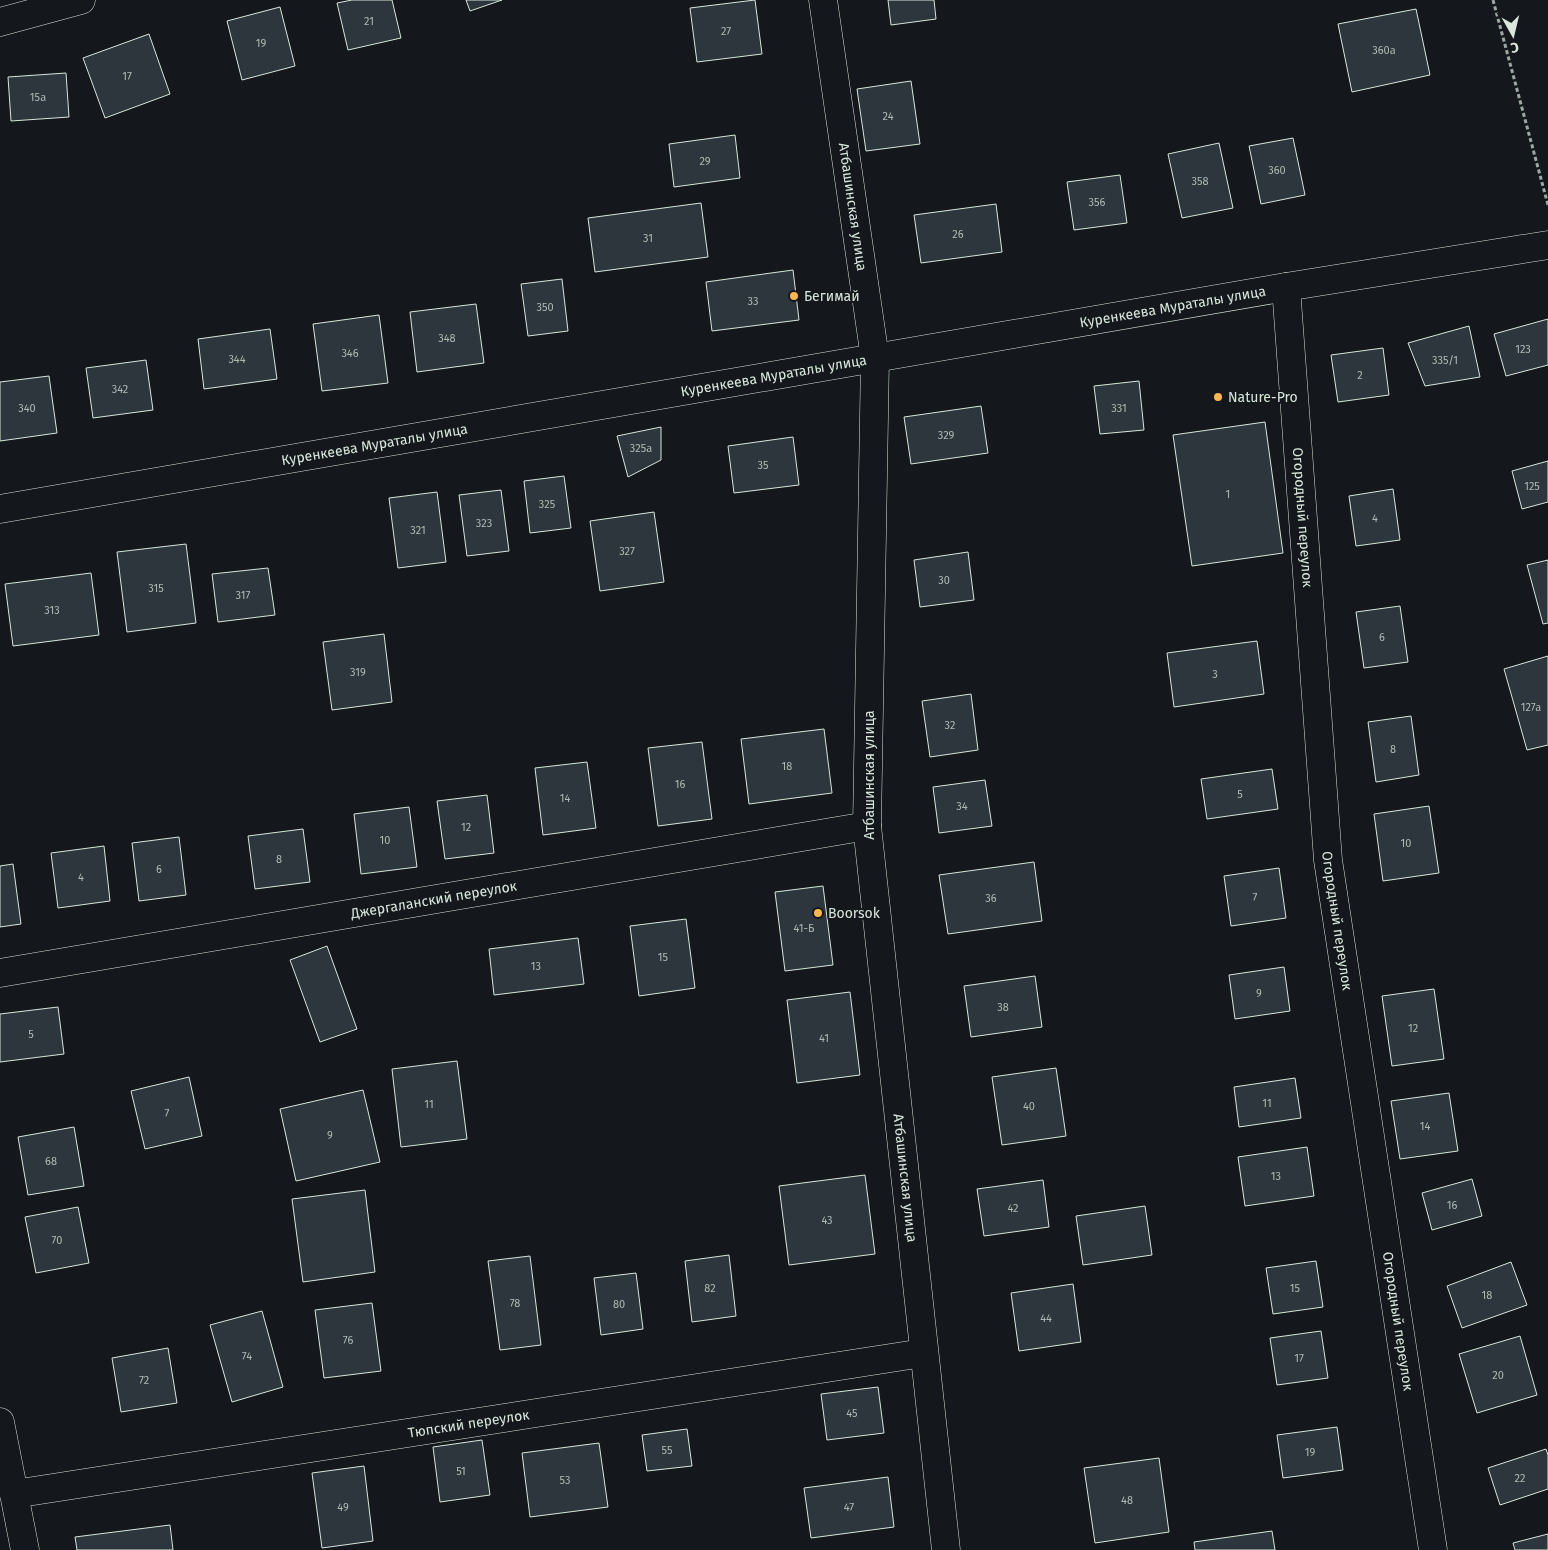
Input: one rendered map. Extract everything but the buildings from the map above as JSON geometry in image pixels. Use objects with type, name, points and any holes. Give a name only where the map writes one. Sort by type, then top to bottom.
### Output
[{"type":"street","points":[[0,22],[81,0]]},
{"type":"street","name":"Атбашинская улица","points":[[823,0],[875,358],[866,826],[946,1550]]},
{"type":"street","name":"Куренкеева Мураталы улица","points":[[0,510],[1286,287],[1548,245]]},
{"type":"street","name":"Огородный переулок","points":[[1286,287],[1328,860],[1433,1550]]},
{"type":"street","name":"Джергаланский переулок","points":[[0,973],[866,826]]},
{"type":"street","name":"Тюпский переулок","points":[[14,1494],[923,1353]]},
{"type":"street","points":[[0,1422],[25,1550]]},
{"type":"path","points":[[1493,0],[1548,205]]},
{"type":"place","name":"Бегимай","points":[[794,296]]},
{"type":"place","name":"Nature-Pro","points":[[1218,397]]},
{"type":"place","name":"Boorsok","points":[[818,913]]}]
